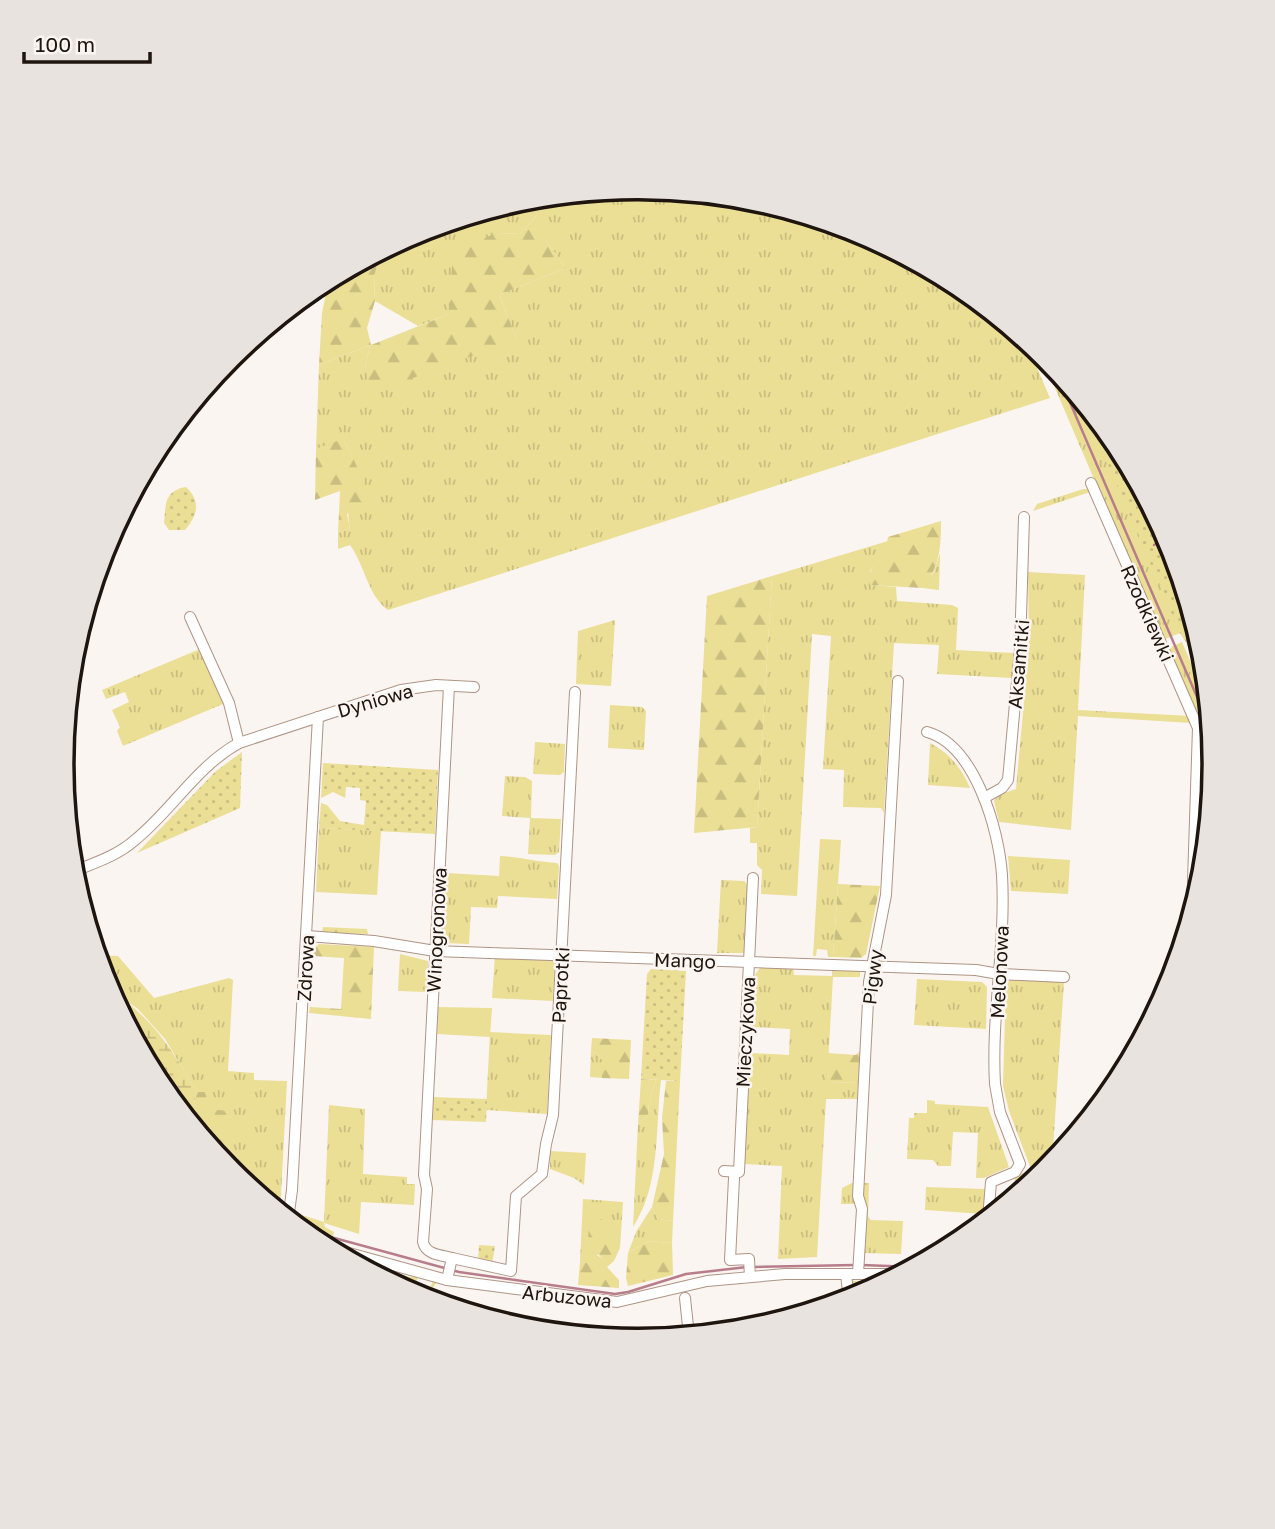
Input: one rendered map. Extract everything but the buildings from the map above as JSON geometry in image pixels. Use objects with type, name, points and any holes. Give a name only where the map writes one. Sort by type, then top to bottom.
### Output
[{"type":"street","name":"Rzodkiewki","points":[[1091,483],[1198,728],[1194,858]]},
{"type":"street","name":"Aksamitki","points":[[984,798],[1002,788],[1008,780],[1020,649],[1024,517]]},
{"type":"street","points":[[191,617],[229,703],[239,743]]},
{"type":"street","name":"Pigwy","points":[[859,1268],[862,1209],[858,1196],[870,967],[886,895],[898,681]]},
{"type":"street","name":"Dyniowa","points":[[83,868],[111,856],[130,844],[210,765],[239,743],[401,690],[449,685],[474,687]]},
{"type":"street","name":"Winogronowa","points":[[449,685],[424,1175],[424,1246],[451,1261]]},
{"type":"street","name":"Paprotki","points":[[451,1261],[511,1271],[516,1196],[542,1174],[553,1115],[575,692]]},
{"type":"street","name":"Zdrowa","points":[[290,1208],[318,717]]},
{"type":"street","name":"Melonowa","points":[[927,732],[948,741],[961,754],[974,774],[984,798],[1002,870],[995,1084],[1000,1112],[1020,1164],[1015,1171],[991,1182],[989,1205]]},
{"type":"street","name":"Mieczykowa","points":[[750,1271],[749,1259],[730,1259],[729,1174],[739,1172],[753,878]]},
{"type":"street","name":"Mango","points":[[307,936],[374,941],[435,951],[976,970],[999,974],[1064,977]]},
{"type":"street","name":"Arbuzowa","points":[[359,1255],[447,1278],[617,1302],[750,1271],[846,1274],[859,1268],[884,1272]]},
{"type":"street","points":[[447,1278],[451,1261]]},
{"type":"street","points":[[846,1274],[848,1288]]},
{"type":"street","points":[[685,1298],[688,1326]]},
{"type":"green space","points":[[638,200],[711,205],[748,211],[819,230],[853,243],[920,276],[981,317],[1009,340],[1037,367],[1050,398],[388,610],[371,589],[350,545],[338,549],[338,533],[350,529],[348,516],[355,476],[354,465],[344,441],[316,449],[319,365],[370,345],[365,369],[517,339],[499,295],[566,268],[547,242],[537,215],[520,234],[497,233],[449,314],[418,326],[375,301],[374,276],[378,264],[422,243],[456,230],[527,211],[564,205]]},
{"type":"green space","points":[[538,214],[547,242],[566,268],[499,295],[517,339],[373,393],[365,369],[370,345],[319,365],[326,295],[378,264],[374,276],[375,301],[367,328],[371,345],[449,314],[453,250],[497,233],[520,234]]},
{"type":"green space","points":[[1053,384],[1085,421],[1126,482],[1159,549],[1172,583],[1191,653],[1180,633],[1163,640]]},
{"type":"green space","points":[[1097,438],[1126,482],[1159,549],[1172,583],[1191,653]]},
{"type":"green space","points":[[344,441],[352,455],[371,503],[347,514],[350,529],[338,533],[340,491],[315,500],[316,449]]},
{"type":"green space","points":[[186,487],[196,503],[193,519],[185,530],[169,530],[164,523],[168,499],[174,492]]},
{"type":"green space","points":[[1089,489],[1090,492],[1033,511],[1037,504]]},
{"type":"green space","points":[[941,521],[936,565],[922,588],[870,585],[870,573],[885,548],[888,537]]},
{"type":"green space","points":[[888,541],[870,571],[870,585],[896,587],[897,601],[952,605],[958,608],[956,650],[1015,653],[1012,678],[937,674],[939,645],[894,643],[884,813],[881,808],[843,807],[844,770],[823,769],[831,636],[812,634],[797,896],[761,894],[762,870],[757,865],[757,843],[750,843],[750,828],[757,827],[772,576]]},
{"type":"green space","points":[[940,553],[939,590],[922,588],[934,572]]},
{"type":"green space","points":[[1028,572],[1085,575],[1078,710],[1190,716],[1191,723],[1078,716],[1071,830],[999,822],[994,801],[999,795],[1016,789],[1026,679],[1022,679],[1023,651],[1029,652]]},
{"type":"green space","points":[[772,576],[757,827],[694,833],[707,596]]},
{"type":"green space","points":[[615,620],[611,686],[576,684],[578,631]]},
{"type":"green space","points":[[1182,642],[1193,669],[1200,722],[1168,648]]},
{"type":"green space","points":[[200,649],[223,704],[123,746],[117,731],[120,727],[112,710],[129,702],[125,692],[106,699],[102,690]]},
{"type":"green space","points":[[610,705],[642,707],[646,711],[644,750],[608,748]]},
{"type":"green space","points":[[535,742],[565,744],[564,772],[560,775],[533,774]]},
{"type":"green space","points":[[930,743],[954,762],[970,788],[928,785]]},
{"type":"green space","points":[[242,752],[240,808],[137,853],[216,771]]},
{"type":"green space","points":[[323,763],[438,770],[435,834],[319,828],[321,803],[327,805],[340,821],[364,825],[366,801],[360,800],[360,788],[346,787],[345,798],[333,792],[321,798]]},
{"type":"green space","points":[[505,776],[525,777],[532,781],[531,818],[561,819],[559,852],[555,855],[528,854],[530,818],[502,816]]},
{"type":"green space","points":[[319,828],[381,831],[377,895],[316,892]]},
{"type":"green space","points":[[820,839],[841,840],[833,957],[828,957],[827,950],[817,949],[816,956],[813,956]]},
{"type":"green space","points":[[500,856],[557,863],[557,899],[498,896],[497,908],[471,907],[469,944],[442,943],[446,873],[499,876]]},
{"type":"green space","points":[[1008,856],[1070,860],[1068,894],[1011,891]]},
{"type":"green space","points":[[721,880],[744,881],[750,887],[745,953],[717,953]]},
{"type":"green space","points":[[838,884],[880,886],[866,954],[861,958],[833,957]]},
{"type":"green space","points":[[323,927],[367,929],[368,934],[322,933]]},
{"type":"green space","points":[[319,944],[374,947],[371,1019],[309,1013],[310,1007],[341,1009],[344,958],[312,956],[313,949]]},
{"type":"green space","points":[[400,954],[428,961],[427,992],[398,991]]},
{"type":"green space","points":[[107,955],[118,956],[154,998],[229,978],[233,980],[228,1071],[254,1073],[254,1080],[287,1081],[281,1201],[253,1176],[228,1146],[204,1109],[207,1093],[197,1092],[165,1039],[138,1009],[126,1000]]},
{"type":"green space","points":[[495,955],[529,960],[551,958],[555,962],[553,1001],[492,998]]},
{"type":"green space","points":[[764,966],[793,967],[794,975],[832,976],[833,968],[860,970],[860,977],[833,977],[827,1082],[858,1083],[857,1099],[826,1099],[817,1257],[778,1259],[782,1166],[744,1164],[751,1053],[789,1055],[790,1029],[752,1027],[753,984],[758,970]]},
{"type":"green space","points":[[651,969],[686,971],[680,1081],[641,1079],[647,974]]},
{"type":"green space","points":[[1009,977],[1064,982],[1053,1145],[1031,1168],[1009,1111],[1003,1086],[1006,981]]},
{"type":"green space","points":[[917,979],[982,982],[987,987],[986,1029],[914,1025]]},
{"type":"green space","points":[[127,1002],[158,1033],[197,1092],[192,1111],[149,1046]]},
{"type":"green space","points":[[438,1007],[492,1008],[490,1037],[437,1034]]},
{"type":"green space","points":[[490,1032],[551,1035],[547,1114],[486,1110]]},
{"type":"green space","points":[[592,1038],[631,1040],[629,1079],[602,1078],[602,1059],[591,1051]]},
{"type":"green space","points":[[591,1051],[602,1059],[602,1078],[590,1077]]},
{"type":"green space","points":[[860,1051],[858,1083],[827,1082],[828,1053],[856,1055]]},
{"type":"green space","points":[[641,1079],[656,1080],[648,1115],[638,1124]]},
{"type":"green space","points":[[656,1080],[661,1080],[653,1175],[642,1210],[633,1227],[638,1124],[648,1115]]},
{"type":"green space","points":[[666,1081],[680,1081],[673,1221],[658,1219],[652,1207],[664,1154],[662,1118]]},
{"type":"green space","points":[[197,1092],[207,1092],[205,1109],[229,1111],[228,1146],[253,1176],[213,1136],[192,1111]]},
{"type":"green space","points":[[433,1097],[487,1099],[486,1122],[432,1120]]},
{"type":"green space","points":[[927,1100],[935,1101],[935,1104],[988,1107],[1009,1167],[984,1178],[976,1178],[978,1133],[953,1132],[951,1166],[938,1166],[933,1160],[907,1159],[909,1118],[914,1118],[914,1113],[927,1113]]},
{"type":"green space","points":[[329,1105],[365,1109],[363,1174],[407,1177],[407,1184],[415,1184],[414,1205],[361,1202],[359,1234],[324,1223],[325,1227],[334,1232],[333,1237],[299,1214],[324,1222]]},
{"type":"green space","points":[[550,1151],[586,1153],[584,1185],[550,1169]]},
{"type":"green space","points":[[1028,1170],[1016,1182],[1014,1178]]},
{"type":"green space","points":[[855,1183],[858,1204],[841,1204],[842,1188]]},
{"type":"green space","points":[[863,1183],[869,1183],[870,1220],[903,1221],[901,1254],[864,1253],[866,1205],[863,1199]]},
{"type":"green space","points":[[926,1187],[985,1189],[984,1209],[979,1214],[925,1210]]},
{"type":"green space","points":[[583,1199],[623,1202],[620,1248],[613,1237],[597,1255],[607,1262],[607,1267],[580,1262]]},
{"type":"green space","points":[[652,1207],[658,1219],[673,1221],[672,1243],[649,1241],[628,1253],[636,1232]]},
{"type":"green space","points":[[601,1219],[607,1223],[620,1248],[614,1261],[607,1267],[619,1280],[619,1288],[578,1285],[580,1262],[607,1266],[591,1246],[588,1236],[591,1224]]},
{"type":"green space","points":[[649,1241],[672,1243],[673,1275],[628,1286],[628,1253]]},
{"type":"green space","points":[[479,1245],[495,1246],[492,1264],[478,1261]]},
{"type":"green space","points":[[392,1272],[409,1277],[418,1277],[416,1283]]},
{"type":"green space","points":[[863,1278],[870,1278],[852,1287],[851,1281],[862,1281]]},
{"type":"waterway","points":[[1070,403],[1198,698]]},
{"type":"waterway","points":[[330,1237],[459,1272],[615,1294],[686,1274],[747,1267]]},
{"type":"waterway","points":[[754,1267],[855,1265]]},
{"type":"waterway","points":[[862,1265],[894,1266]]}]
